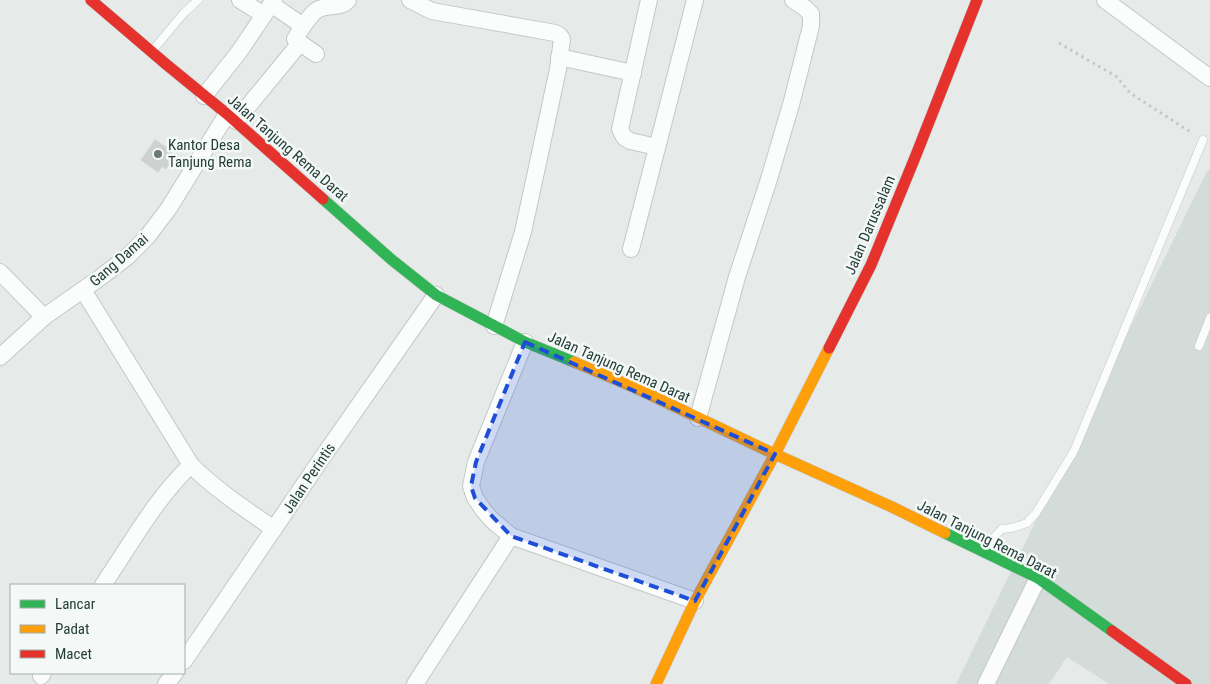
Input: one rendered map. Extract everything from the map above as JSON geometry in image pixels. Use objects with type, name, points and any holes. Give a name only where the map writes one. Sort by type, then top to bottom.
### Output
[{"type":"street","name":"Jalan Tanjung Rema Darat","points":[[91,0],[204,96],[232,117],[392,260],[436,295],[525,342],[636,388],[892,507],[1038,578],[1186,684]]},
{"type":"street","points":[[240,0],[270,6],[303,26]]},
{"type":"street","points":[[316,54],[295,39],[317,10],[344,4],[348,0]]},
{"type":"street","points":[[410,0],[432,11],[555,33],[559,34],[562,39],[558,69],[523,232],[494,326]]},
{"type":"street","points":[[648,0],[620,129],[624,137],[630,140],[657,147]]},
{"type":"street","points":[[631,249],[695,0]]},
{"type":"street","points":[[698,418],[736,277],[769,179],[792,101],[811,26],[811,14],[793,0]]},
{"type":"street","name":"Jalan Darussalam","points":[[656,684],[695,601],[775,454],[871,265],[977,0]]},
{"type":"street","points":[[1105,0],[1210,78]]},
{"type":"street","points":[[204,96],[270,6]]},
{"type":"street","name":"Gang Damai","points":[[0,357],[44,317],[127,257],[147,237],[232,117],[300,42]]},
{"type":"street","points":[[559,57],[632,72]]},
{"type":"street","points":[[0,272],[44,317]]},
{"type":"street","points":[[83,290],[191,465],[226,496],[274,529]]},
{"type":"street","name":"Jalan Perintis","points":[[185,660],[436,295]]},
{"type":"street","points":[[525,342],[476,462],[471,486],[474,498],[493,521],[511,536],[695,601]]},
{"type":"street","points":[[104,584],[148,516],[177,478],[191,465]]},
{"type":"street","points":[[415,684],[511,536]]},
{"type":"street","points":[[986,684],[1038,578]]},
{"type":"street","points":[[166,684],[174,674]]},
{"type":"lane","points":[[151,52],[184,13],[198,0]]},
{"type":"lane","points":[[986,553],[996,535],[1002,530],[1027,523],[1036,513],[1074,451],[1203,140]]},
{"type":"lane","points":[[1199,346],[1210,318]]},
{"type":"path","points":[[1059,43],[1117,77],[1130,93],[1203,140]]},
{"type":"highlighted area","points":[[525,342],[775,454],[695,601],[511,536],[475,498],[471,486],[476,462]]},
{"type":"shaded area","points":[[1208,169],[1210,170],[1210,684],[1109,684],[1067,657],[1049,684],[956,684]]},
{"type":"building","name":"Kantor Desa Tanjung Rema","points":[[155,140],[172,151],[169,156],[173,159],[166,169],[162,166],[158,172],[141,160]]},
{"type":"traffic: fast","points":[[323,199],[392,260],[436,295],[525,342],[574,362]]},
{"type":"traffic: fast","points":[[945,533],[1038,578],[1112,631]]},
{"type":"traffic: slow","points":[[656,684],[695,601],[775,454],[829,348]]},
{"type":"traffic: slow","points":[[574,362],[636,388],[945,533]]},
{"type":"traffic: jam","points":[[91,0],[227,114],[323,199]]},
{"type":"traffic: jam","points":[[829,348],[871,265],[977,0]]},
{"type":"traffic: jam","points":[[1112,631],[1186,684]]},
{"type":"place","name":"Kantor Desa Tanjung Rema","points":[[158,154]]}]
